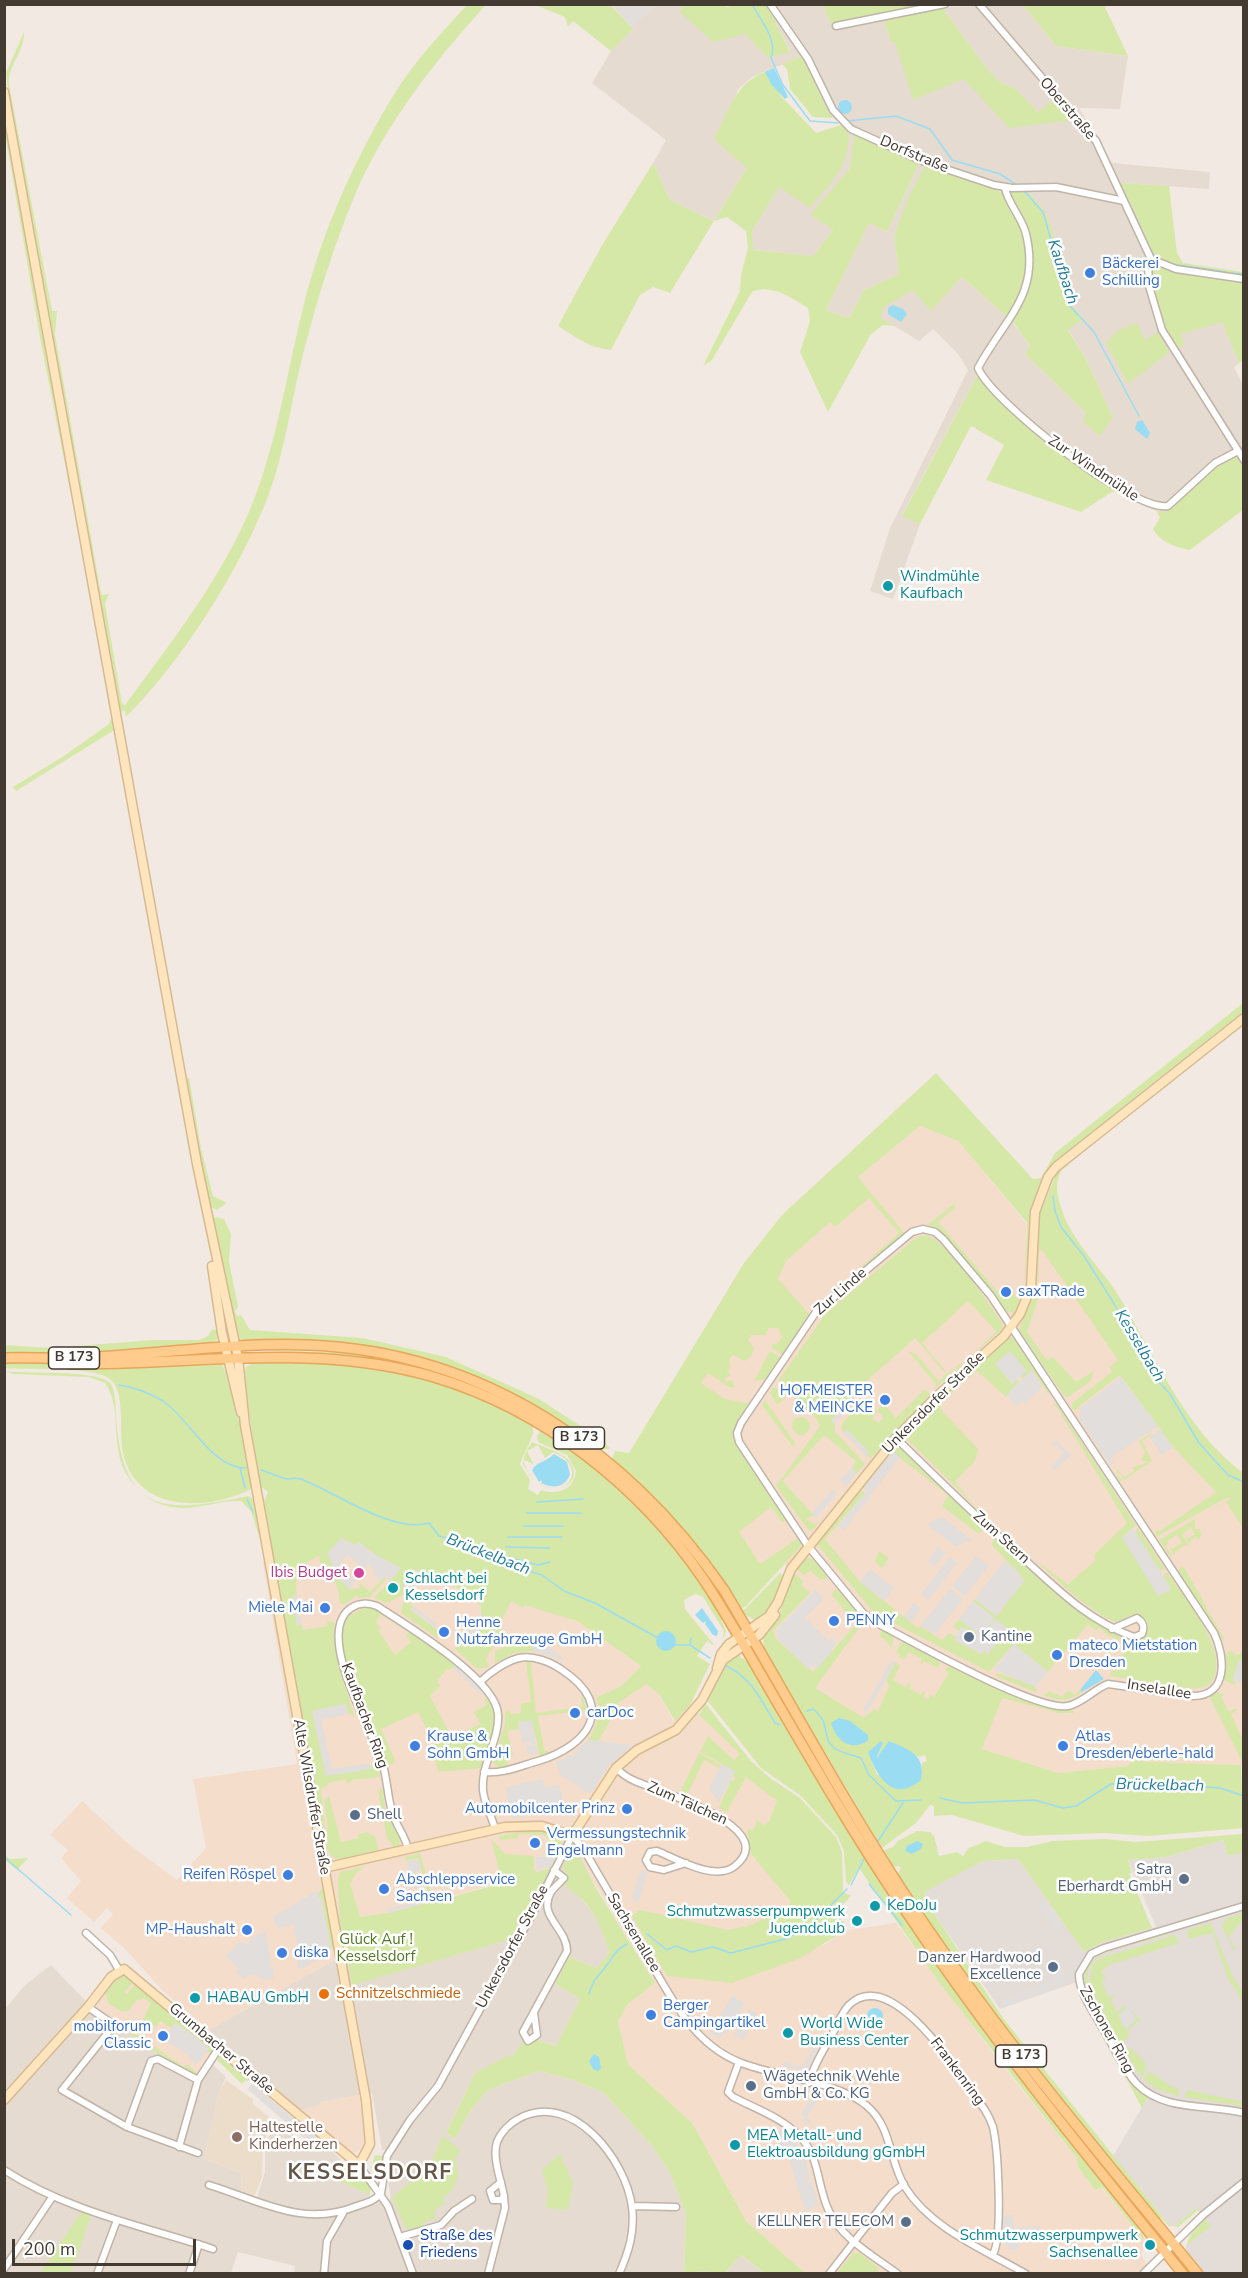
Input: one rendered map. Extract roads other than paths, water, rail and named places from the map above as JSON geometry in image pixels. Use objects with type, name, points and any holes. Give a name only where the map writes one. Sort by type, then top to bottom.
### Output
[{"type":"main road","name":"B 173","points":[[5,1358],[77,1358],[225,1347],[313,1346],[387,1355],[462,1377],[525,1405],[605,1457],[655,1503],[700,1554],[754,1639],[870,1847]]},
{"type":"main road","name":"B 173","points":[[5,1358],[27,1362],[87,1364],[238,1358],[326,1358],[393,1367],[464,1387],[522,1413],[579,1450],[632,1495],[689,1561],[973,2007],[1034,2089],[1183,2274]]},
{"type":"main road","name":"B 173","points":[[879,1862],[1006,2037],[1198,2274]]},
{"type":"street","name":"Dorfstraße","points":[[770,4],[808,59],[824,95],[841,121],[851,129],[922,161],[1005,188],[1056,187],[1124,201]]},
{"type":"street","points":[[836,26],[945,4]]},
{"type":"street","name":"Oberstraße","points":[[979,4],[1096,141],[1151,259]]},
{"type":"street","points":[[4,92],[209,1230]]},
{"type":"street","name":"Zur Windmühle","points":[[1005,188],[1023,221],[1030,267],[1028,285],[1021,302],[978,368],[986,383],[1037,432],[1104,478],[1153,506],[1168,506],[1215,463],[1236,452]]},
{"type":"street","points":[[1243,460],[1162,330],[1149,286],[1148,264],[1151,259],[1176,268],[1244,279]]},
{"type":"street","name":"Unkersdorfer Straße","points":[[717,1668],[727,1656],[754,1639],[777,1612],[790,1569],[896,1438],[1011,1326],[1020,1314],[1030,1287],[1035,1212],[1048,1177],[1056,1167],[1244,1018]]},
{"type":"street","name":"Zur Linde","points":[[808,1546],[739,1442],[738,1433],[750,1410],[816,1312],[912,1232],[923,1229],[935,1232],[943,1239],[991,1296],[1011,1326]]},
{"type":"street","name":"Alte Wilsdruffer Straße","points":[[209,1230],[238,1358],[245,1425],[371,2134],[368,2151],[358,2165]]},
{"type":"street","name":"Alte Wilsdruffer Straße","points":[[209,1230],[225,1347],[245,1425]]},
{"type":"street","name":"Inselallee","points":[[808,1546],[862,1613],[875,1622],[1004,1688],[1054,1706],[1077,1704],[1108,1683],[1193,1696],[1207,1694],[1218,1684],[1223,1662],[1214,1633],[1011,1326]]},
{"type":"street","name":"Zum Stern","points":[[896,1438],[990,1529],[1077,1608],[1112,1629],[1134,1637],[1142,1634],[1144,1628],[1142,1622],[1137,1618],[1112,1629]]},
{"type":"street","name":"Unkersdorfer Straße","points":[[381,2193],[387,2156],[410,2120],[438,2086],[572,1836],[616,1768],[637,1750],[676,1730],[685,1721],[702,1700],[723,1650],[738,1636],[769,1616],[782,1593]]},
{"type":"street","name":"Kaufbacher Ring","points":[[408,1849],[405,1834],[391,1809],[381,1758],[350,1686],[338,1632],[342,1618],[353,1606],[362,1603],[377,1606],[457,1661],[480,1682],[496,1705],[498,1714],[484,1772],[483,1789],[495,1829]]},
{"type":"street","points":[[480,1682],[511,1661],[530,1658],[556,1665],[574,1677],[585,1688],[591,1705],[586,1730],[565,1751],[496,1773],[484,1772]]},
{"type":"street","name":"Zum Tälchen","points":[[616,1768],[636,1781],[726,1819],[744,1841],[745,1854],[736,1866],[725,1872],[712,1871],[686,1863],[657,1851],[650,1852],[646,1860],[650,1867],[664,1870],[686,1863]]},
{"type":"street","points":[[324,1868],[495,1829],[532,1826],[562,1831],[572,1836]]},
{"type":"street","name":"Sachsenallee","points":[[572,1836],[583,1848],[690,2025],[713,2047],[739,2062],[855,2097],[874,2112],[887,2134],[894,2162],[904,2184],[933,2219],[1026,2274]]},
{"type":"street","points":[[534,2013],[567,1951],[565,1936],[548,1911],[550,1894],[564,1878],[554,1869]]},
{"type":"street","name":"Zschoner Ring","points":[[1244,1906],[1091,1954],[1083,1965],[1080,1983],[1128,2072],[1139,2086],[1155,2097],[1173,2103],[1244,2113]]},
{"type":"street","name":"Grumbacher Straße","points":[[86,1933],[110,1955],[119,1970],[128,1970],[358,2165]]},
{"type":"street","points":[[4,2100],[119,1970]]},
{"type":"street","name":"Frankenring","points":[[809,2083],[843,2013],[850,2004],[860,1998],[872,1996],[885,1999],[916,2019],[985,2110],[992,2124],[996,2143],[998,2226],[998,2246],[993,2254]]},
{"type":"street","points":[[88,2007],[114,2025],[62,2090],[127,2127],[198,2153]]},
{"type":"street","points":[[179,2146],[198,2080],[219,2048]]},
{"type":"street","points":[[127,2127],[149,2065],[154,2059],[198,2080]]},
{"type":"street","points":[[739,2062],[728,2092],[733,2097],[787,2125],[805,2141],[813,2157],[827,2208],[840,2228],[898,2274]]},
{"type":"street","points":[[488,2274],[505,2208],[496,2150],[503,2132],[511,2123],[531,2113],[555,2113],[569,2118],[586,2129],[605,2147],[622,2175],[632,2206],[630,2246],[619,2274]]},
{"type":"street","points":[[358,2165],[381,2193],[413,2274]]},
{"type":"street","points":[[4,2170],[53,2196],[90,2212],[213,2249]]},
{"type":"street","points":[[501,2182],[489,2195],[493,2200],[501,2200],[504,2196]]},
{"type":"street","points":[[1143,2274],[1203,2215],[1244,2182]]},
{"type":"street","points":[[828,2274],[892,2193],[904,2184]]},
{"type":"street","points":[[209,2185],[272,2207],[305,2215],[343,2213],[377,2198],[381,2193]]},
{"type":"street","points":[[4,2268],[53,2196]]},
{"type":"street","points":[[400,2237],[441,2225],[454,2211],[472,2199]]},
{"type":"street","points":[[632,2206],[676,2207]]},
{"type":"street","points":[[324,2274],[327,2241],[343,2213]]},
{"type":"street","points":[[97,2274],[117,2220]]},
{"type":"street","points":[[189,2274],[199,2244]]},
{"type":"water","points":[[774,68],[788,97],[785,99],[771,84],[765,72]]},
{"type":"water","points":[[842,100],[848,100],[852,107],[848,114],[842,114],[838,110],[838,104]]},
{"type":"water","points":[[893,305],[903,309],[907,314],[901,322],[888,314],[888,308]]},
{"type":"water","points":[[1142,420],[1150,433],[1147,439],[1135,429],[1137,422]]},
{"type":"water","points":[[554,1454],[567,1462],[570,1475],[565,1483],[554,1487],[541,1483],[542,1480],[539,1482],[532,1470]]},
{"type":"water","points":[[702,1608],[718,1631],[717,1636],[713,1635],[705,1624],[706,1621],[703,1623],[695,1615]]},
{"type":"water","points":[[666,1631],[673,1634],[676,1641],[673,1648],[666,1651],[659,1648],[656,1641],[659,1634]]},
{"type":"water","points":[[1096,1670],[1104,1679],[1082,1692],[1080,1690]]},
{"type":"water","points":[[839,1718],[850,1721],[868,1735],[868,1741],[850,1745],[841,1740],[831,1723]]},
{"type":"water","points":[[881,1741],[883,1743],[876,1759],[889,1741],[904,1747],[919,1759],[921,1780],[911,1787],[902,1789],[887,1784],[876,1770],[868,1752]]},
{"type":"water","points":[[917,1841],[923,1844],[921,1849],[912,1854],[905,1851],[907,1846]]},
{"type":"water","points":[[872,2008],[878,2008],[883,2016],[881,2022],[872,2024],[867,2019],[867,2013]]},
{"type":"water","points":[[594,2054],[599,2057],[601,2068],[598,2071],[593,2069],[589,2061]]},
{"type":"waterway","name":"Kaufbach","points":[[752,4],[768,31],[773,51],[771,58],[783,85],[810,121],[838,123]]},
{"type":"waterway","name":"Kaufbach","points":[[847,121],[896,116],[930,129],[952,160],[1000,174],[1017,185]]},
{"type":"waterway","name":"Kaufbach","points":[[1024,191],[1043,212],[1070,306],[1094,332],[1139,416]]},
{"type":"waterway","points":[[1126,198],[1140,226]]},
{"type":"waterway","points":[[1144,235],[1147,243]]},
{"type":"waterway","points":[[1150,250],[1157,258]]},
{"type":"waterway","points":[[1179,265],[1226,272]]},
{"type":"waterway","points":[[1232,273],[1244,274]]},
{"type":"waterway","name":"Kesselbach","points":[[1053,1196],[1055,1211],[1061,1227],[1084,1256],[1113,1302],[1155,1378],[1170,1394],[1199,1443],[1228,1475],[1244,1482]]},
{"type":"waterway","name":"Brückelbach","points":[[119,1385],[131,1387],[163,1401],[211,1452],[233,1466],[246,1468]]},
{"type":"waterway","points":[[240,1468],[245,1488]]},
{"type":"waterway","name":"Brückelbach","points":[[261,1470],[288,1479],[301,1479],[364,1510],[399,1523],[415,1525],[429,1523],[439,1536],[477,1547],[493,1560],[542,1575],[564,1591],[595,1603],[658,1638]]},
{"type":"waterway","points":[[247,1499],[253,1512]]},
{"type":"waterway","points":[[537,1502],[583,1499]]},
{"type":"waterway","points":[[527,1513],[581,1513]]},
{"type":"waterway","points":[[524,1526],[563,1526]]},
{"type":"waterway","points":[[508,1537],[562,1537]]},
{"type":"waterway","points":[[506,1547],[550,1548]]},
{"type":"waterway","points":[[507,1557],[538,1565],[550,1562]]},
{"type":"waterway","name":"Brückelbach","points":[[690,1645],[691,1638]]},
{"type":"waterway","name":"Brückelbach","points":[[673,1645],[690,1645],[710,1658]]},
{"type":"waterway","name":"Brückelbach","points":[[726,1666],[749,1683],[775,1723],[780,1725]]},
{"type":"waterway","name":"Brückelbach","points":[[807,1711],[813,1709],[819,1714],[825,1725],[829,1743],[843,1752],[861,1758],[869,1775],[896,1801],[921,1800]]},
{"type":"waterway","name":"Brückelbach","points":[[940,1798],[962,1803],[1034,1800],[1063,1808],[1076,1806],[1111,1784],[1141,1783],[1220,1788],[1244,1796]]},
{"type":"waterway","points":[[876,1844],[903,1803]]},
{"type":"waterway","points":[[4,1857],[71,1915]]},
{"type":"waterway","points":[[851,1885],[865,1857]]},
{"type":"waterway","points":[[869,1884],[902,1925]]},
{"type":"waterway","points":[[647,1934],[667,1950],[676,1946],[691,1952],[713,1947],[731,1953],[789,1938],[817,1919],[847,1889]]},
{"type":"waterway","points":[[824,1933],[840,1919]]},
{"type":"waterway","points":[[589,1994],[594,1981],[615,1953],[627,1944]]},
{"type":"place","name":"Bäckerei Schilling","points":[[1090,273]]},
{"type":"place","name":"Windmühle Kaufbach","points":[[888,586]]},
{"type":"place","name":"saxTRade","points":[[1006,1292]]},
{"type":"place","name":"HOFMEISTER & MEINCKE","points":[[885,1400]]},
{"type":"place","name":"Ibis Budget","points":[[359,1573]]},
{"type":"place","name":"Schlacht bei Kesselsdorf","points":[[393,1588]]},
{"type":"place","name":"Miele Mai","points":[[325,1608]]},
{"type":"place","name":"PENNY","points":[[834,1621]]},
{"type":"place","name":"Henne Nutzfahrzeuge GmbH","points":[[444,1632]]},
{"type":"place","name":"Kantine","points":[[969,1637]]},
{"type":"place","name":"mateco Mietstation Dresden","points":[[1057,1655]]},
{"type":"place","name":"carDoc","points":[[575,1713]]},
{"type":"place","name":"Krause & Sohn GmbH","points":[[415,1746]]},
{"type":"place","name":"Atlas Dresden/eberle-hald","points":[[1063,1746]]},
{"type":"place","name":"Automobilcenter Prinz","points":[[627,1809]]},
{"type":"place","name":"Shell","points":[[355,1815]]},
{"type":"place","name":"Vermessungstechnik Engelmann","points":[[535,1843]]},
{"type":"place","name":"Reifen Röspel","points":[[288,1875]]},
{"type":"place","name":"Satra Eberhardt GmbH","points":[[1184,1879]]},
{"type":"place","name":"Abschleppservice Sachsen","points":[[384,1889]]},
{"type":"place","name":"KeDoJu","points":[[875,1906]]},
{"type":"place","name":"Schmutzwasserpumpwerk Jugendclub","points":[[857,1921]]},
{"type":"place","name":"MP-Haushalt","points":[[247,1930]]},
{"type":"place","name":"diska","points":[[282,1953]]},
{"type":"place","name":"Danzer Hardwood Excellence","points":[[1053,1967]]},
{"type":"place","name":"Schnitzelschmiede","points":[[324,1994]]},
{"type":"place","name":"HABAU GmbH","points":[[195,1998]]},
{"type":"place","name":"Berger Campingartikel","points":[[651,2015]]},
{"type":"place","name":"World Wide Business Center","points":[[788,2033]]},
{"type":"place","name":"mobilforum Classic","points":[[163,2036]]},
{"type":"place","name":"Wägetechnik Wehle GmbH & Co. KG","points":[[751,2086]]},
{"type":"place","name":"Haltestelle Kinderherzen","points":[[237,2137]]},
{"type":"place","name":"MEA Metall- und Elektroausbildung gGmbH","points":[[735,2145]]},
{"type":"place","name":"KELLNER TELECOM","points":[[906,2222]]},
{"type":"place","name":"Straße des Friedens","points":[[408,2245]]},
{"type":"place","name":"Schmutzwasserpumpwerk Sachsenallee","points":[[1150,2245]]},
{"type":"district","name":"KESSELSDORF","points":[[370,2174]]},
{"type":"park label","name":"Glück Auf ! Kesselsdorf","points":[[376,1948]]}]
